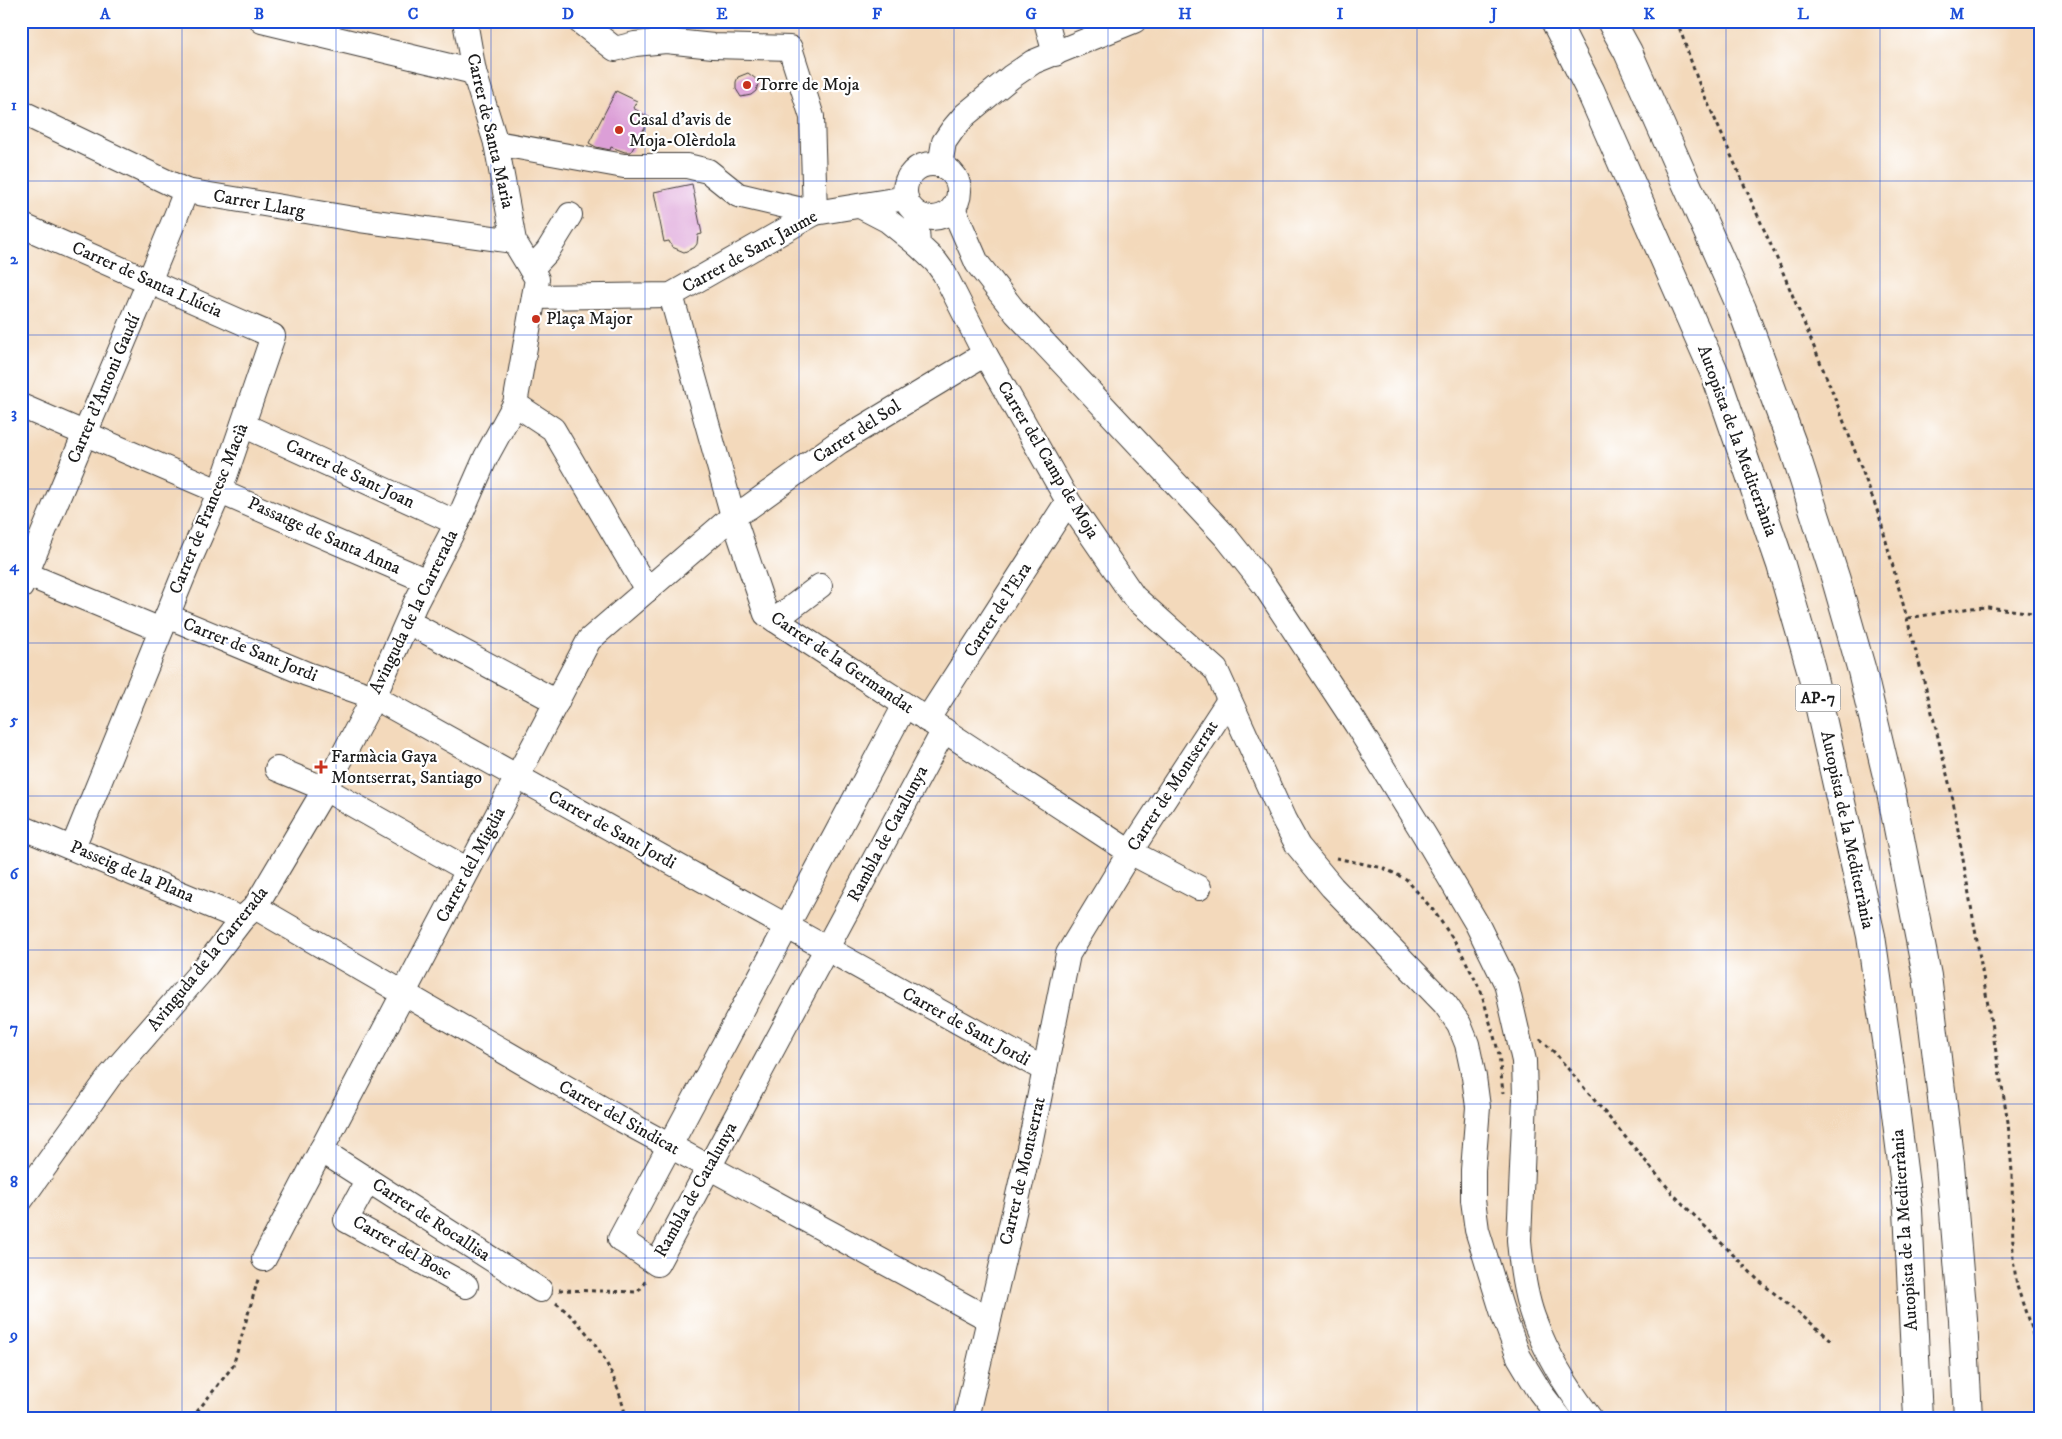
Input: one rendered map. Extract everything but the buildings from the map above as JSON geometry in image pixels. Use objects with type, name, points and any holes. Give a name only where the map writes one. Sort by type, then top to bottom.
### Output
[{"type":"highway","name":"Autopista de la Mediterrània","points":[[1555,21],[1590,90],[1716,376],[1781,565],[1811,669],[1871,936],[1892,1082],[1908,1210],[1918,1418]]},
{"type":"highway","name":"AP-7","points":[[1611,21],[1628,52],[1742,309],[1794,449],[1836,580],[1862,671],[1892,797],[1927,976],[1950,1164],[1963,1320],[1968,1418]]},
{"type":"street","points":[[262,21],[474,72]]},
{"type":"street","name":"Carrer de Santa Maria","points":[[465,21],[474,72],[496,143],[514,241]]},
{"type":"street","points":[[496,143],[624,166],[687,166],[708,171],[738,195],[815,213],[812,117],[790,48],[713,46],[666,41],[634,44],[615,49],[578,21]]},
{"type":"street","points":[[1046,21],[1055,54]]},
{"type":"street","points":[[940,165],[944,142],[965,115],[1011,77],[1032,62],[1134,21]]},
{"type":"street","name":"Carrer Llarg","points":[[21,112],[186,191],[360,220],[514,241]]},
{"type":"street","points":[[911,205],[932,218],[947,214],[958,200],[958,183],[954,175],[948,169],[932,164],[916,169],[907,181],[916,238],[918,245]]},
{"type":"street","name":"Carrer d'Antoni Gaudí","points":[[23,578],[150,282],[186,191]]},
{"type":"street","name":"Carrer de Sant Jaume","points":[[534,297],[671,295],[815,213],[860,206],[911,205]]},
{"type":"street","name":"Carrer del Camp de Moja","points":[[860,206],[887,220],[936,262],[944,273],[986,354],[1068,500],[1134,597],[1216,670],[1284,820],[1298,846],[1332,886],[1445,1004],[1459,1024],[1467,1044],[1478,1107],[1473,1170],[1473,1200],[1477,1230],[1504,1317],[1520,1357],[1540,1392],[1560,1418]]},
{"type":"street","points":[[953,208],[977,262],[1016,313],[1226,537],[1265,586],[1371,748],[1477,924],[1506,983],[1524,1061],[1525,1097],[1519,1215],[1521,1262],[1534,1321],[1567,1387],[1590,1418]]},
{"type":"street","points":[[531,270],[547,252],[570,215]]},
{"type":"street","name":"Carrer de Santa Llúcia","points":[[21,225],[273,336]]},
{"type":"street","points":[[514,241],[537,279],[515,404],[553,429],[647,590]]},
{"type":"street","name":"Carrer de la Germandat","points":[[671,295],[733,516],[766,614],[1130,852],[1198,888]]},
{"type":"street","name":"Carrer de Francesc Macià","points":[[73,847],[220,491],[273,336]]},
{"type":"street","name":"Carrer del Sol","points":[[733,516],[839,442],[986,354]]},
{"type":"street","name":"Avinguda de la Carrerada","points":[[21,1200],[110,1076],[206,966],[248,913],[325,788],[374,697],[427,582],[458,523],[486,457],[515,404]]},
{"type":"street","name":"Passatge de Santa Anna","points":[[21,406],[84,435],[220,491],[427,582]]},
{"type":"street","name":"Carrer de Sant Joan","points":[[243,425],[458,523]]},
{"type":"street","name":"Carrer de l'Era","points":[[935,725],[1068,500]]},
{"type":"street","name":"Carrer del Migdia","points":[[264,1258],[589,640],[733,516]]},
{"type":"street","name":"Carrer de Sant Jordi","points":[[23,578],[164,623],[374,697],[1045,1070]]},
{"type":"street","points":[[775,620],[820,586]]},
{"type":"street","points":[[408,622],[557,702]]},
{"type":"street","name":"Carrer de Montserrat","points":[[966,1418],[1030,1144],[1068,954],[1130,852],[1229,700]]},
{"type":"street","name":"Rambla de Catalunya","points":[[905,705],[620,1239],[657,1264],[826,949],[935,725]]},
{"type":"street","points":[[276,768],[325,788],[468,870]]},
{"type":"street","name":"Passeig de la Plana","points":[[21,827],[248,913]]},
{"type":"street","name":"Carrer del Sindicat","points":[[248,913],[403,994],[670,1146],[989,1319]]},
{"type":"street","name":"Carrer de Rocallisa","points":[[322,1150],[540,1290]]},
{"type":"street","name":"Carrer del Bosc","points":[[368,1180],[346,1220],[466,1286]]},
{"type":"path","points":[[1677,21],[1698,81],[1782,270],[1833,394],[1879,515],[1908,618],[1952,795],[2008,1122],[2012,1172],[2013,1259],[2017,1286],[2041,1359]]},
{"type":"path","points":[[1908,618],[1971,608],[2041,614]]},
{"type":"path","points":[[1515,1018],[1554,1052],[1674,1195],[1758,1280],[1834,1342]]},
{"type":"path","points":[[192,1418],[233,1366],[264,1258]]},
{"type":"path","points":[[540,1290],[638,1292],[657,1264]]},
{"type":"path","points":[[540,1290],[568,1312],[597,1345],[614,1375],[626,1418]]},
{"type":"place","name":"Torre de Moja","points":[[747,85]]},
{"type":"place","name":"Casal d'avis de Moja-Olèrdola","points":[[619,130]]},
{"type":"place","name":"Plaça Major","points":[[536,319]]},
{"type":"place","name":"Farmàcia Gaya Montserrat, Santiago","points":[[321,767]]}]
